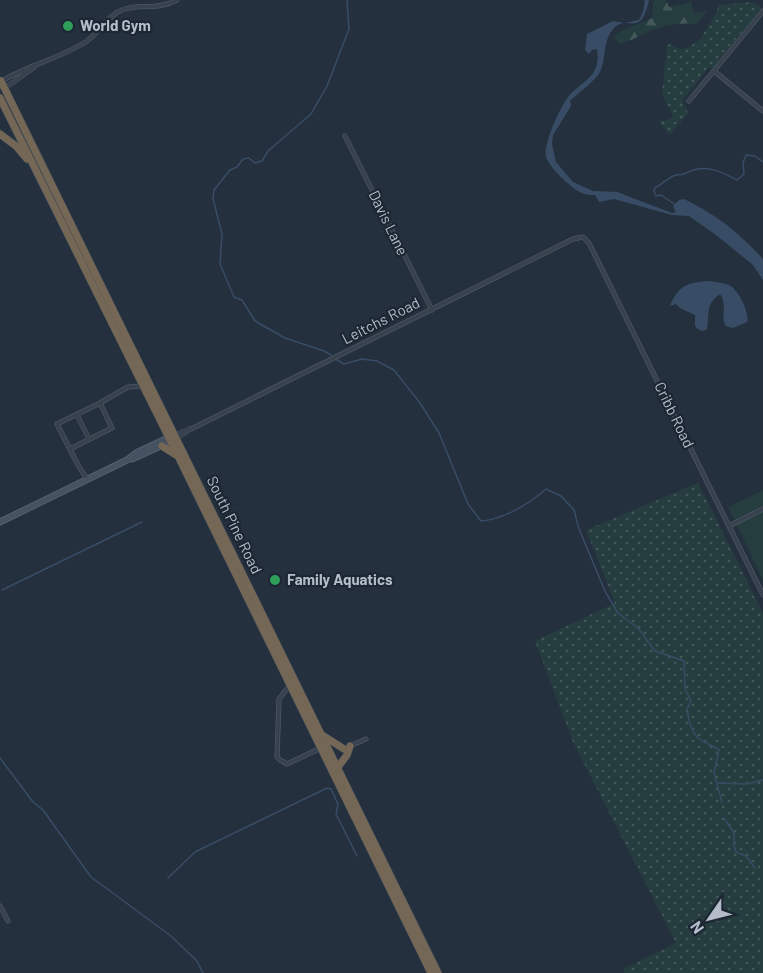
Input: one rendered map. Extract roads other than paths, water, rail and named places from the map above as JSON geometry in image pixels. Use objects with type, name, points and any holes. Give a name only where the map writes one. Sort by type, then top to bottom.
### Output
[{"type":"highway","name":"South Pine Road","points":[[2,86],[252,599],[322,735],[337,752],[431,973]]},
{"type":"highway","name":"South Pine Road","points":[[0,98],[143,387],[173,438],[178,456],[220,535]]},
{"type":"highway","points":[[0,134],[16,146],[33,165]]},
{"type":"highway","points":[[162,446],[178,456]]},
{"type":"highway","name":"South Pine Road","points":[[252,599],[290,686],[321,748],[337,752]]},
{"type":"highway","points":[[322,735],[337,752],[347,754],[338,767]]},
{"type":"highway","name":"South Pine Road","points":[[337,752],[338,767],[438,973]]},
{"type":"street","points":[[2,86],[35,66],[88,40],[109,18],[121,11],[130,8],[159,7],[177,0]]},
{"type":"street","points":[[689,101],[763,11]]},
{"type":"street","points":[[2,86],[35,66]]},
{"type":"street","points":[[714,71],[763,111]]},
{"type":"street","name":"Davis Lane","points":[[345,136],[432,310]]},
{"type":"street","name":"Leitchs Road","points":[[127,460],[136,453],[173,438],[573,239],[582,237]]},
{"type":"street","name":"Cribb Road","points":[[582,237],[588,243],[763,595]]},
{"type":"street","points":[[87,479],[57,424],[128,387],[143,387]]},
{"type":"street","points":[[70,449],[112,428],[100,403]]},
{"type":"street","points":[[76,415],[89,440]]},
{"type":"street","name":"Leitchs Road","points":[[0,522],[127,460],[162,446],[173,438]]},
{"type":"street","points":[[729,526],[763,508]]},
{"type":"street","points":[[290,686],[279,699],[277,757],[287,764],[321,748]]},
{"type":"street","points":[[337,752],[366,739]]},
{"type":"street","points":[[0,906],[8,921]]},
{"type":"water","points":[[645,0],[649,0],[642,19],[634,23],[619,24],[614,28],[606,43],[600,72],[570,101],[571,106],[553,135],[552,144],[556,162],[573,182],[593,191],[617,192],[672,213],[676,212],[673,206],[679,200],[684,199],[696,205],[726,225],[763,259],[763,280],[753,265],[689,216],[672,215],[614,199],[599,202],[595,195],[581,193],[570,185],[553,169],[546,157],[547,144],[561,109],[568,97],[590,77],[596,66],[597,49],[592,50],[589,54],[585,50],[587,34],[613,21],[624,23],[639,20]]},
{"type":"water","points":[[710,281],[729,285],[736,291],[745,307],[747,322],[733,328],[726,326],[720,294],[710,305],[707,329],[703,331],[695,326],[695,315],[676,304],[670,306],[677,293],[685,286]]},
{"type":"waterway","points":[[331,355],[285,338],[255,321],[242,300],[234,297],[220,264],[222,234],[213,199],[214,190],[230,170],[237,167],[243,159],[249,158],[255,163],[262,161],[268,151],[311,114],[327,86],[349,29],[347,0]]},
{"type":"waterway","points":[[676,205],[661,195],[656,196],[654,191],[673,176],[706,168],[737,180],[744,174],[743,163],[746,155],[755,156],[763,162]]},
{"type":"waterway","points":[[337,360],[344,364],[362,359],[377,361],[394,370],[420,403],[439,433],[468,504],[481,521],[516,510],[546,489],[561,496],[574,510],[579,529],[605,591],[618,613],[638,628],[655,651],[684,661],[685,689],[691,701],[687,709],[691,727],[699,739],[719,750],[714,773],[722,802]]},
{"type":"waterway","points":[[2,590],[142,522]]},
{"type":"waterway","points":[[0,758],[33,802],[43,810],[91,877],[171,936],[197,961],[203,973]]},
{"type":"waterway","points":[[717,783],[747,784],[763,780]]},
{"type":"waterway","points":[[168,878],[195,852],[327,788],[331,789],[338,804],[336,814],[357,856]]},
{"type":"waterway","points":[[724,818],[734,833],[736,852],[746,856],[755,868]]},
{"type":"place","name":"World Gym","points":[[68,26]]},
{"type":"place","name":"Family Aquatics","points":[[275,580]]}]
